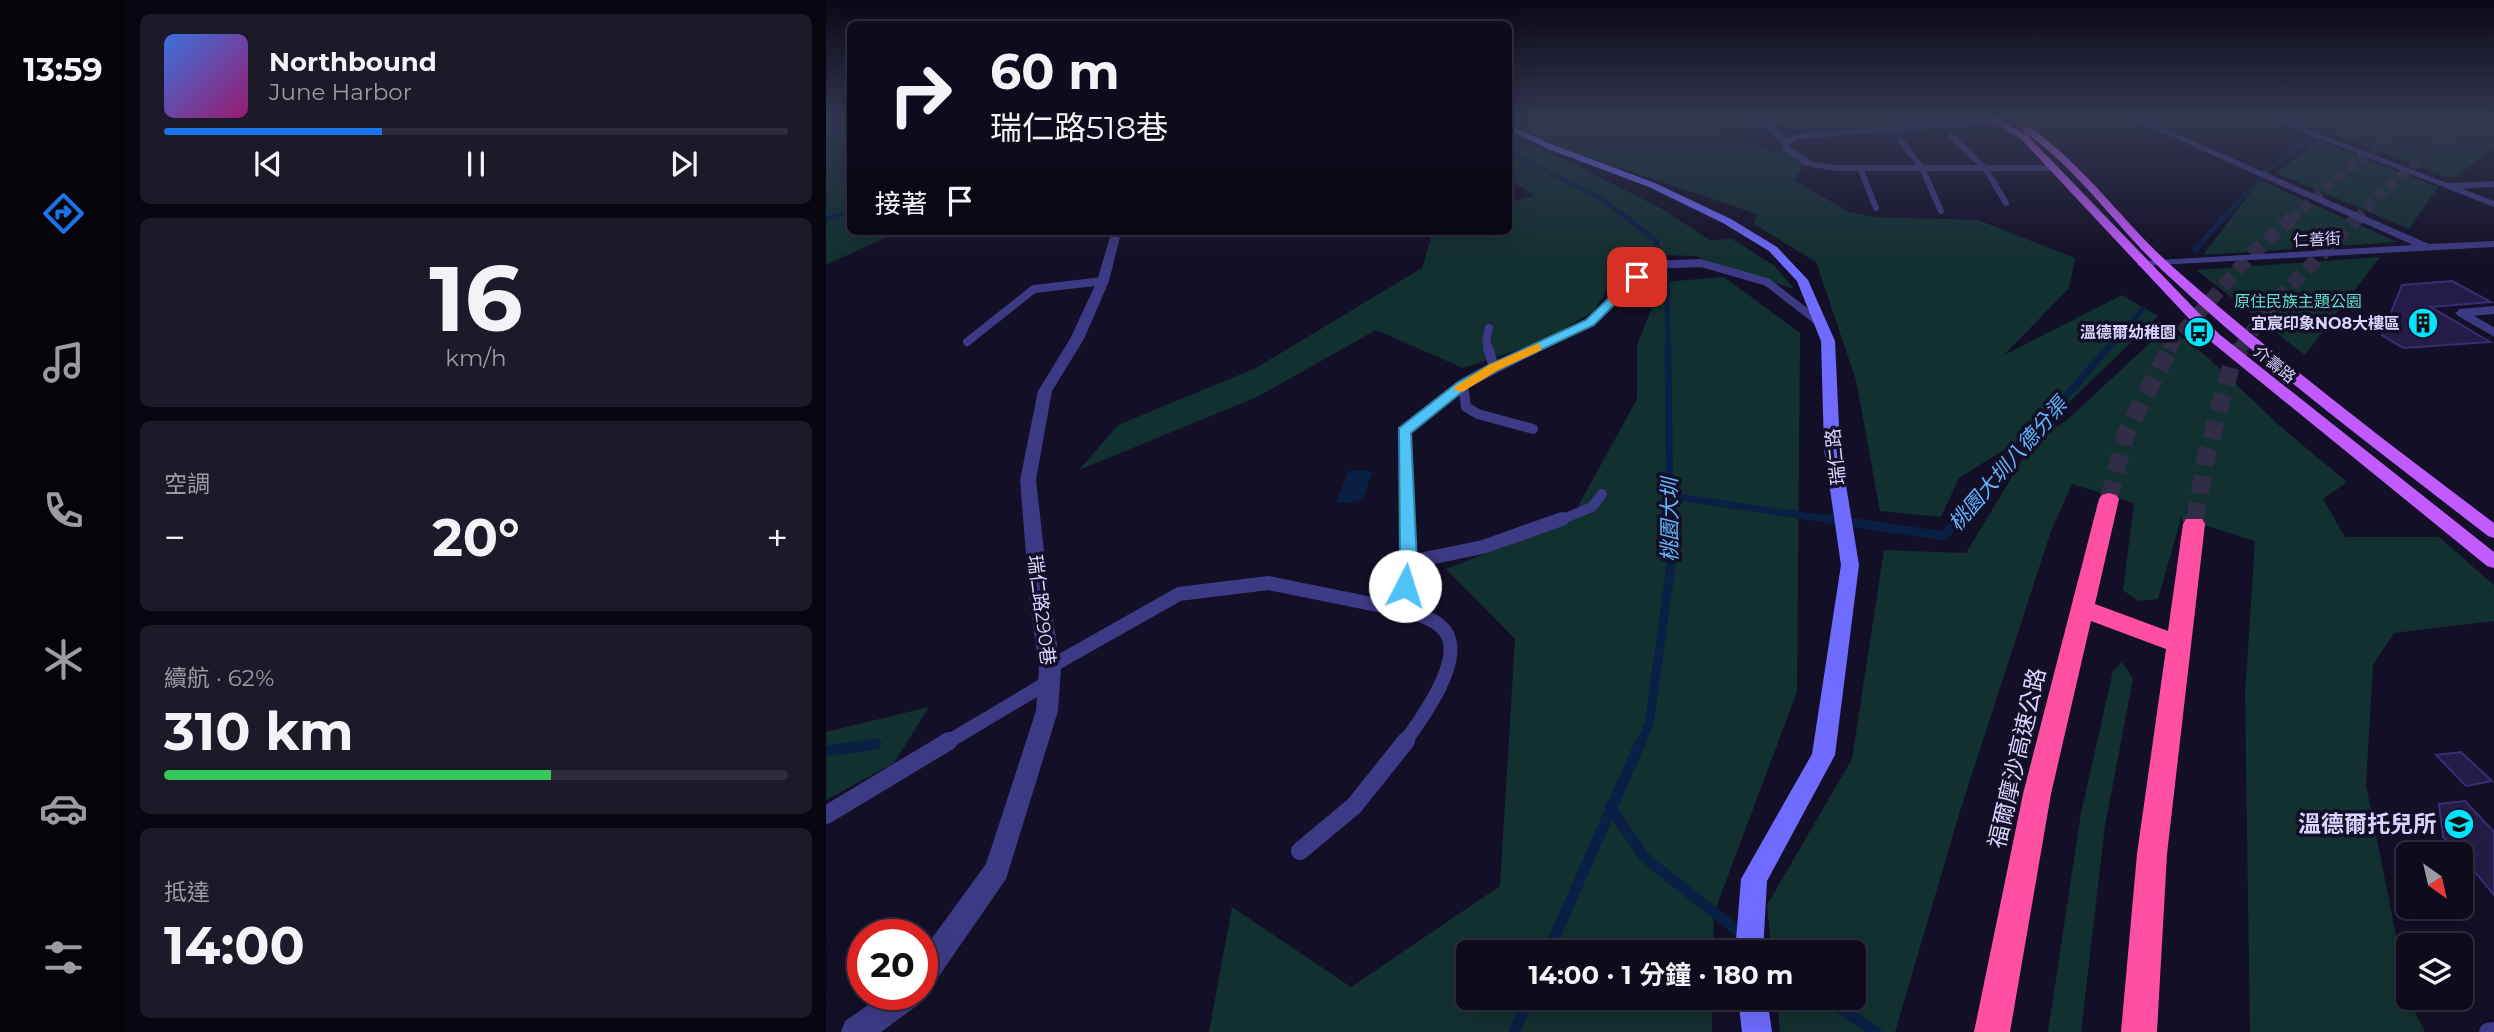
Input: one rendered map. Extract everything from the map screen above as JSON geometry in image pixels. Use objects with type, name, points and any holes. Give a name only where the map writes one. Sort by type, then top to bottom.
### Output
[{"type":"highway","name":"福爾摩沙高速公路","points":[[1992,1032],[2037,794],[2109,499]]},
{"type":"highway","points":[[2139,1032],[2152,854],[2194,524]]},
{"type":"highway","points":[[2083,609],[2178,644]]},
{"type":"main road","name":"介壽路","points":[[2073,166],[2163,264],[2272,361],[2494,532]]},
{"type":"main road","name":"介壽路","points":[[2055,168],[2214,337],[2494,562]]},
{"type":"street","name":"瑞仁路","points":[[1602,166],[1652,185],[1727,221],[1773,249],[1802,280],[1828,341],[1832,448],[1850,565],[1824,755],[1754,879],[1750,940]]},
{"type":"street","points":[[1837,166],[2055,168]]},
{"type":"street","points":[[2243,166],[2429,248]]},
{"type":"street","points":[[2398,166],[2494,204]]},
{"type":"street","name":"瑞仁路290巷","points":[[938,953],[997,870],[1047,711],[1050,674],[1028,480],[1045,391],[1077,339],[1103,281],[1115,235]]},
{"type":"street","name":"仁善街","points":[[2143,264],[2494,244]]},
{"type":"street","points":[[2461,313],[2494,310]]},
{"type":"street","points":[[856,1032],[887,1010]]},
{"type":"street","points":[[1754,1010],[1757,1032]]},
{"type":"lane","points":[[1860,168],[1876,208]]},
{"type":"lane","points":[[1922,168],[1941,211]]},
{"type":"lane","points":[[1985,168],[2006,203]]},
{"type":"lane","points":[[2450,186],[2494,184]]},
{"type":"lane","points":[[1402,610],[1409,562],[1404,431],[1463,385],[1494,367],[1590,323],[1622,289],[1651,265],[1701,263],[1767,282],[1820,323]]},
{"type":"lane","points":[[967,342],[1034,289],[1103,281]]},
{"type":"lane","points":[[2461,313],[2494,332]]},
{"type":"lane","points":[[1489,328],[1486,341],[1494,367]]},
{"type":"lane","points":[[1463,385],[1466,407],[1478,414],[1533,429]]},
{"type":"lane","points":[[1409,562],[1483,547],[1540,528],[1592,507],[1602,494]]},
{"type":"lane","points":[[826,815],[1179,594],[1268,583],[1427,616],[1450,638],[1451,663],[1424,716],[1360,801],[1300,851]]},
{"type":"lane","points":[[2488,1032],[2494,1031]]},
{"type":"green space","points":[[826,166],[847,166],[847,235],[891,235],[826,265]]},
{"type":"green space","points":[[1512,166],[1578,166],[1662,209],[1710,240],[1732,239],[1775,266],[1794,289],[1694,256],[1657,255],[1618,272],[1594,311],[1544,341],[1463,368],[1376,330],[1257,397],[1079,470],[1118,425],[1256,368],[1422,268],[1432,235],[1512,235],[1512,201],[1534,196],[1512,181]]},
{"type":"green space","points":[[1614,166],[1803,166],[1795,180],[1849,212],[1875,217],[1978,220],[2075,258],[2069,288],[2004,355],[2122,295],[2158,316],[2050,421],[1959,478],[1941,517],[1880,511],[1856,380],[1816,262],[1754,224],[1757,214]]},
{"type":"green space","points":[[2285,166],[2384,166],[2438,187],[2409,229],[2276,173]]},
{"type":"green space","points":[[2418,166],[2470,166],[2452,179]]},
{"type":"green space","points":[[2260,180],[2397,242],[2203,255]]},
{"type":"green space","name":"原住民族主題公園","points":[[2380,257],[2305,355],[2196,270]]},
{"type":"green space","points":[[1724,277],[1800,333],[1797,692],[1714,913],[1713,940],[1456,940],[1456,1010],[1712,1010],[1712,1032],[1209,1032],[1232,907],[1351,987],[1500,886],[1515,639],[1446,569],[1570,521],[1637,399],[1637,345],[1662,282]]},
{"type":"green space","points":[[2167,327],[2205,355],[2282,428],[2347,482],[2323,499],[2345,537],[2439,537],[2494,585],[2494,621],[2394,633],[2373,665],[2366,785],[2396,935],[2396,1010],[2414,1010],[2425,1032],[2250,1032],[2245,694],[2255,541],[2181,518],[2158,599],[2138,601],[2123,590],[2134,503],[2072,484],[2051,531],[1960,811],[1895,1032],[1780,1032],[1778,1010],[1866,1010],[1866,940],[1771,940],[1767,905],[1852,759],[1884,550],[1966,553],[2035,439],[2066,421]]},
{"type":"green space","points":[[2122,662],[2133,678],[2105,826],[2081,1032],[2048,1032],[2081,813],[2113,671]]},
{"type":"green space","points":[[929,707],[894,763],[826,800],[826,732]]},
{"type":"water","points":[[1349,471],[1372,472],[1363,499],[1348,503],[1336,502]]},
{"type":"building","name":"宜宸印象NO8大樓區","points":[[2452,281],[2491,302],[2431,307],[2490,342],[2403,348],[2382,335],[2402,285]]},
{"type":"building","points":[[2461,752],[2492,781],[2466,786],[2436,755]]},
{"type":"building","points":[[2465,801],[2494,832],[2494,895],[2473,870],[2473,842],[2448,842],[2443,837],[2439,804]]},
{"type":"waterway","name":"桃園大圳","points":[[1537,166],[1605,201],[1628,219]]},
{"type":"waterway","name":"桃園大圳八德分渠","points":[[2223,219],[2272,166]]},
{"type":"waterway","points":[[826,219],[847,213]]},
{"type":"waterway","points":[[826,219],[832,217]]},
{"type":"waterway","name":"桃園大圳","points":[[1626,217],[1656,241],[1667,276],[1668,350]]},
{"type":"waterway","name":"桃園大圳八德分渠","points":[[2195,250],[2224,217]]},
{"type":"waterway","name":"桃園大圳八德分渠","points":[[2107,350],[2143,309]]},
{"type":"waterway","name":"桃園大圳","points":[[1668,348],[1670,521]]},
{"type":"waterway","name":"桃園大圳八德分渠","points":[[1957,521],[2108,348]]},
{"type":"waterway","name":"桃園大圳八德分渠","points":[[1670,496],[1840,521]]},
{"type":"waterway","name":"桃園大圳","points":[[1641,741],[1649,725],[1671,566],[1670,519]]},
{"type":"waterway","name":"桃園大圳八德分渠","points":[[1828,519],[1944,536],[1959,519]]},
{"type":"waterway","name":"桃園大圳","points":[[1611,809],[1641,741]]},
{"type":"waterway","points":[[826,751],[876,744]]},
{"type":"waterway","name":"桃園大圳","points":[[1553,940],[1611,809]]},
{"type":"waterway","points":[[1611,809],[1645,858],[1743,935]]},
{"type":"waterway","name":"桃園大圳","points":[[1514,1032],[1524,1010]]},
{"type":"waterway","points":[[1843,1010],[1876,1032]]},
{"type":"tunnel","points":[[2291,219],[2352,166]]},
{"type":"tunnel","points":[[2358,217],[2412,166]]},
{"type":"tunnel","points":[[2170,348],[2250,256],[2293,217]]},
{"type":"tunnel","points":[[2239,350],[2270,307],[2358,217]]},
{"type":"tunnel","points":[[2109,499],[2126,433],[2170,348]]},
{"type":"tunnel","points":[[2195,521],[2206,457],[2233,359],[2241,348]]},
{"type":"tunnel","points":[[2194,524],[2195,519]]},
{"type":"slow traffic","points":[[1459,388],[1494,367],[1537,347]]},
{"type":"place","name":"宜宸印象NO8大樓區","points":[[2423,323]]},
{"type":"place","name":"溫德爾幼稚園","points":[[2199,332]]},
{"type":"place","name":"溫德爾托兒所","points":[[2459,824]]},
{"type":"route","points":[[1405,586],[1409,562],[1404,431],[1463,385],[1494,367],[1590,323],[1637,277]]}]
